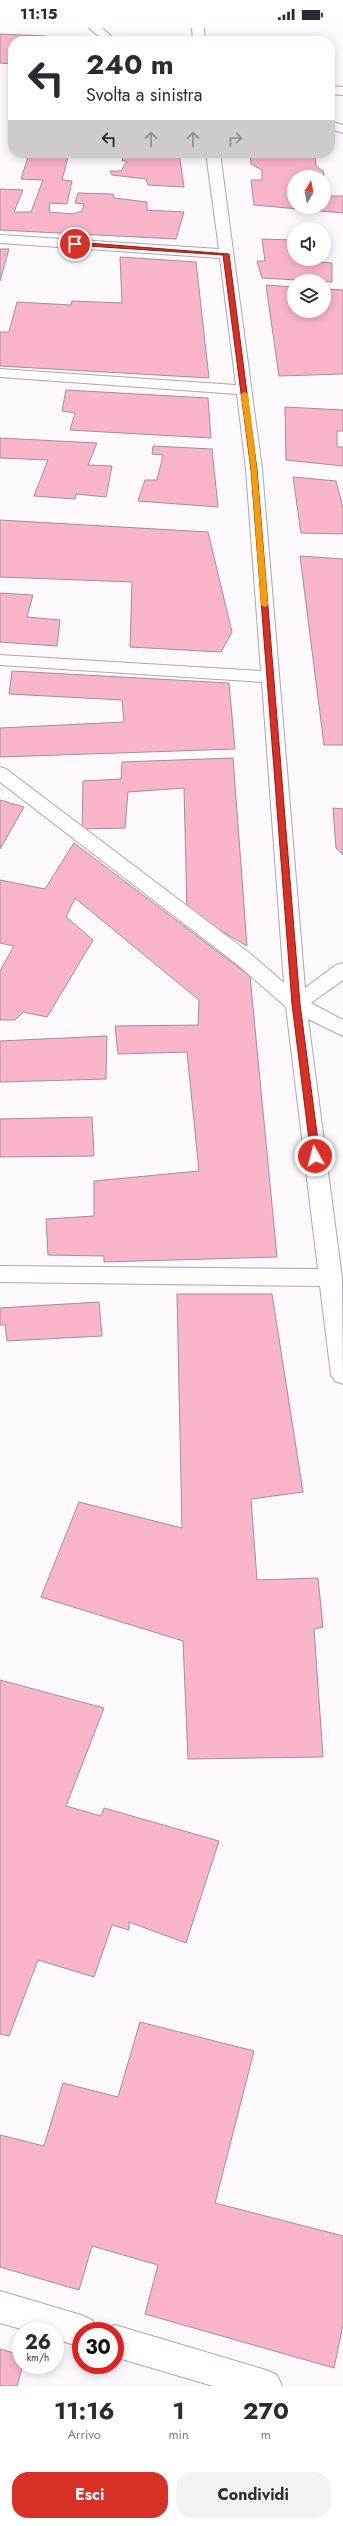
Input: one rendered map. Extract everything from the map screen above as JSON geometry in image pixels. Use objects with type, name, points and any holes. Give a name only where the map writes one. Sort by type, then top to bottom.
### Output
[{"type":"street","points":[[95,28],[105,36]]},
{"type":"street","points":[[214,158],[254,470],[296,1004],[343,1375]]},
{"type":"street","points":[[0,239],[226,254]]},
{"type":"street","points":[[0,373],[244,390]]},
{"type":"street","points":[[0,660],[270,677]]},
{"type":"street","points":[[0,773],[246,960],[296,1004],[343,1029]]},
{"type":"street","points":[[296,1004],[343,970]]},
{"type":"street","points":[[0,1274],[331,1278]]},
{"type":"street","points":[[0,2307],[72,2328]]},
{"type":"street","points":[[124,2344],[266,2386]]},
{"type":"building","points":[[0,34],[46,36],[8,36],[8,64],[0,63]]},
{"type":"building","points":[[28,158],[68,158],[62,180],[72,181],[67,204],[50,203],[49,212],[73,214],[82,211],[84,204],[75,203],[78,193],[113,194],[114,198],[147,202],[147,210],[184,212],[176,239],[0,230],[0,189],[23,190],[14,212],[31,212],[43,180],[21,179]]},
{"type":"building","points":[[123,158],[180,158],[184,187],[148,185],[146,179],[112,175],[110,171],[121,171],[127,161],[122,161]]},
{"type":"building","points":[[250,158],[315,158],[316,166],[322,170],[287,170],[287,208],[254,205],[251,180],[262,180],[262,170],[251,164]]},
{"type":"building","points":[[331,196],[343,196],[343,213],[331,212]]},
{"type":"building","points":[[262,239],[287,240],[287,266],[331,266],[332,263],[332,282],[331,274],[287,274],[287,279],[262,278],[257,261],[265,261]]},
{"type":"building","points":[[0,249],[9,249],[0,281]]},
{"type":"building","points":[[120,257],[196,262],[209,378],[0,366],[0,332],[9,332],[17,302],[71,305],[72,301],[122,303]]},
{"type":"building","points":[[266,285],[287,286],[287,318],[331,318],[331,289],[343,290],[343,374],[279,376]]},
{"type":"building","points":[[66,390],[208,398],[211,438],[70,430],[75,413],[62,411]]},
{"type":"building","points":[[285,407],[343,410],[343,431],[337,431],[337,447],[343,447],[343,466],[286,460]]},
{"type":"building","points":[[0,438],[97,443],[88,465],[112,466],[106,497],[76,494],[75,499],[34,496],[48,460],[0,458]]},
{"type":"building","points":[[153,446],[212,449],[218,507],[138,501],[145,480],[157,480],[163,455],[152,454]]},
{"type":"building","points":[[293,477],[336,481],[343,508],[343,534],[301,533]]},
{"type":"building","points":[[0,520],[208,532],[232,632],[221,652],[130,647],[132,582],[0,577]]},
{"type":"building","points":[[300,556],[343,559],[343,745],[324,745]]},
{"type":"building","points":[[0,593],[33,595],[27,617],[60,620],[57,646],[0,642]]},
{"type":"building","points":[[12,671],[229,683],[235,749],[0,757],[0,728],[124,722],[122,700],[9,694]]},
{"type":"building","points":[[233,758],[247,946],[187,911],[184,788],[128,792],[125,828],[82,829],[83,781],[121,779],[122,762]]},
{"type":"building","points":[[0,800],[24,807],[0,849]]},
{"type":"building","points":[[333,808],[343,809],[343,855],[336,848]]},
{"type":"building","points":[[74,843],[250,976],[277,1257],[104,1262],[104,1256],[48,1255],[46,1219],[94,1216],[94,1181],[199,1171],[187,1052],[118,1054],[115,1026],[198,1025],[199,1000],[75,898],[66,917],[93,940],[47,1017],[23,1012],[15,1020],[0,1020],[0,971],[14,946],[0,943],[0,880],[45,889]]},
{"type":"building","points":[[107,1036],[106,1079],[0,1082],[0,1041]]},
{"type":"building","points":[[92,1117],[94,1156],[0,1157],[0,1119]]},
{"type":"building","points":[[177,1294],[272,1294],[303,1492],[251,1499],[257,1580],[318,1578],[323,1627],[314,1629],[323,1757],[188,1759],[183,1641],[41,1597],[79,1502],[182,1528]]},
{"type":"building","points":[[99,1302],[102,1336],[7,1341],[5,1325],[0,1325],[0,1308]]},
{"type":"building","points":[[0,1680],[104,1708],[66,1806],[101,1816],[104,1808],[219,1841],[186,1943],[129,1922],[129,1930],[112,1925],[94,1977],[38,1960],[9,2036],[0,2034]]},
{"type":"building","points":[[140,2022],[254,2051],[215,2203],[343,2236],[343,2325],[334,2368],[145,2314],[158,2265],[92,2246],[79,2290],[0,2267],[0,2135],[44,2146],[63,2083],[118,2097]]},
{"type":"building","points":[[0,2349],[12,2352],[12,2374],[20,2374],[17,2386],[0,2386]]},
{"type":"slow traffic","points":[[244,394],[254,470],[265,605]]},
{"type":"route","points":[[75,244],[226,254],[254,470],[296,1004],[315,1156]]}]
